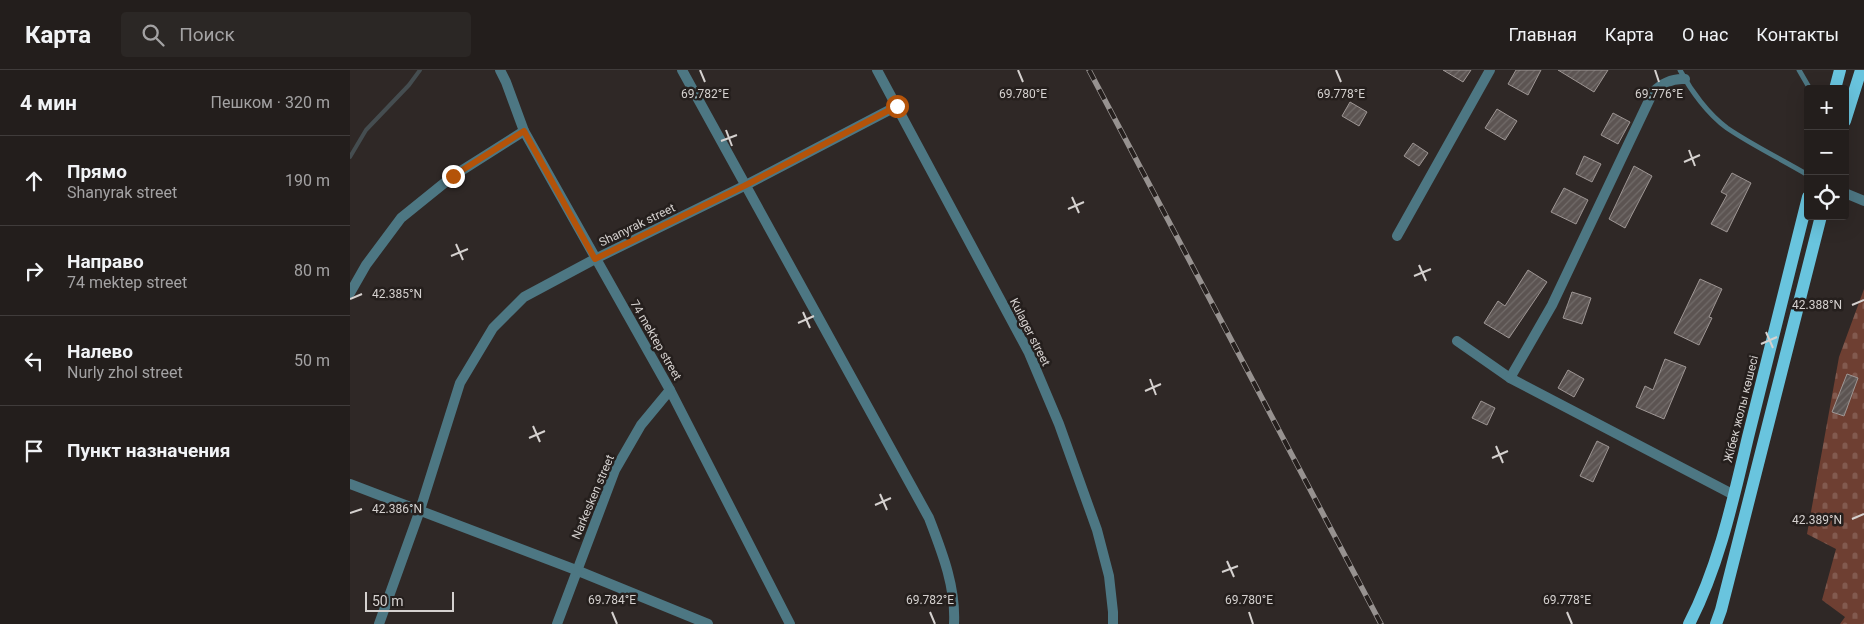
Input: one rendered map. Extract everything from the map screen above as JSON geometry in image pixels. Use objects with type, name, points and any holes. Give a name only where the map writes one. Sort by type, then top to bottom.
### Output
[{"type":"main road","points":[[1836,85],[1840,70]]},
{"type":"main road","points":[[1849,108],[1861,70]]},
{"type":"main road","name":"Жібек жолы көшесі","points":[[1689,624],[1701,602],[1717,556],[1804,213]]},
{"type":"main road","points":[[1716,624],[1820,220]]},
{"type":"street","name":"74 mektep street","points":[[500,70],[524,131],[670,390],[790,624]]},
{"type":"street","points":[[682,70],[744,186],[929,518],[945,557],[952,590],[954,624]]},
{"type":"street","name":"Kulager street","points":[[877,70],[1029,353],[1059,424],[1097,530],[1109,576],[1113,624]]},
{"type":"street","points":[[1397,236],[1490,70]]},
{"type":"street","points":[[1510,378],[1552,305],[1653,92],[1661,84],[1678,79],[1683,75]]},
{"type":"street","name":"Shanyrak street","points":[[379,624],[420,510],[460,383],[493,328],[524,297],[897,106]]},
{"type":"street","points":[[350,293],[366,265],[401,218],[453,176],[524,131]]},
{"type":"street","points":[[1849,195],[1864,201]]},
{"type":"street","points":[[1457,341],[1510,378],[1734,494]]},
{"type":"street","name":"Narkesken street","points":[[558,624],[576,570],[616,470],[641,425],[670,390]]},
{"type":"street","points":[[350,484],[576,570],[708,624]]},
{"type":"lane","points":[[1799,70],[1808,85]]},
{"type":"lane","points":[[1683,75],[1705,106],[1726,127],[1804,173]]},
{"type":"green space","points":[[1864,289],[1864,624],[1840,624],[1845,617],[1822,600],[1836,549],[1807,534],[1839,357]]},
{"type":"building","points":[[1443,70],[1471,70],[1463,82]]},
{"type":"building","points":[[1516,70],[1541,70],[1528,95],[1508,84]]},
{"type":"building","points":[[1558,70],[1608,70],[1594,92]]},
{"type":"building","points":[[1350,102],[1367,112],[1359,126],[1342,116]]},
{"type":"building","points":[[1497,109],[1517,121],[1505,140],[1485,128]]},
{"type":"building","points":[[1613,113],[1630,122],[1618,144],[1601,135]]},
{"type":"building","points":[[1413,143],[1428,153],[1419,166],[1404,156]]},
{"type":"building","points":[[1584,156],[1601,164],[1592,182],[1576,174]]},
{"type":"building","points":[[1634,166],[1652,176],[1625,228],[1609,219]]},
{"type":"building","points":[[1732,173],[1751,183],[1727,232],[1711,224],[1727,195],[1721,192]]},
{"type":"building","points":[[1564,188],[1588,200],[1576,224],[1551,212]]},
{"type":"building","points":[[1528,270],[1547,282],[1509,338],[1484,323],[1498,301],[1505,306]]},
{"type":"building","points":[[1700,279],[1722,289],[1709,317],[1712,318],[1699,345],[1674,333]]},
{"type":"building","points":[[1572,292],[1591,298],[1582,324],[1563,318]]},
{"type":"building","points":[[1665,359],[1686,367],[1664,419],[1636,407],[1645,386],[1653,390]]},
{"type":"building","points":[[1568,370],[1584,379],[1574,397],[1558,388]]},
{"type":"building","points":[[1847,374],[1858,378],[1844,416],[1832,412]]},
{"type":"building","points":[[1481,401],[1495,408],[1487,425],[1472,418]]},
{"type":"building","points":[[1597,441],[1609,447],[1593,482],[1580,476]]},
{"type":"waterway","points":[[350,157],[366,130],[409,85],[420,70]]},
{"type":"railway","points":[[1089,70],[1381,624]]},
{"type":"route","points":[[453,176],[524,131],[595,259],[744,186],[897,106]]}]
